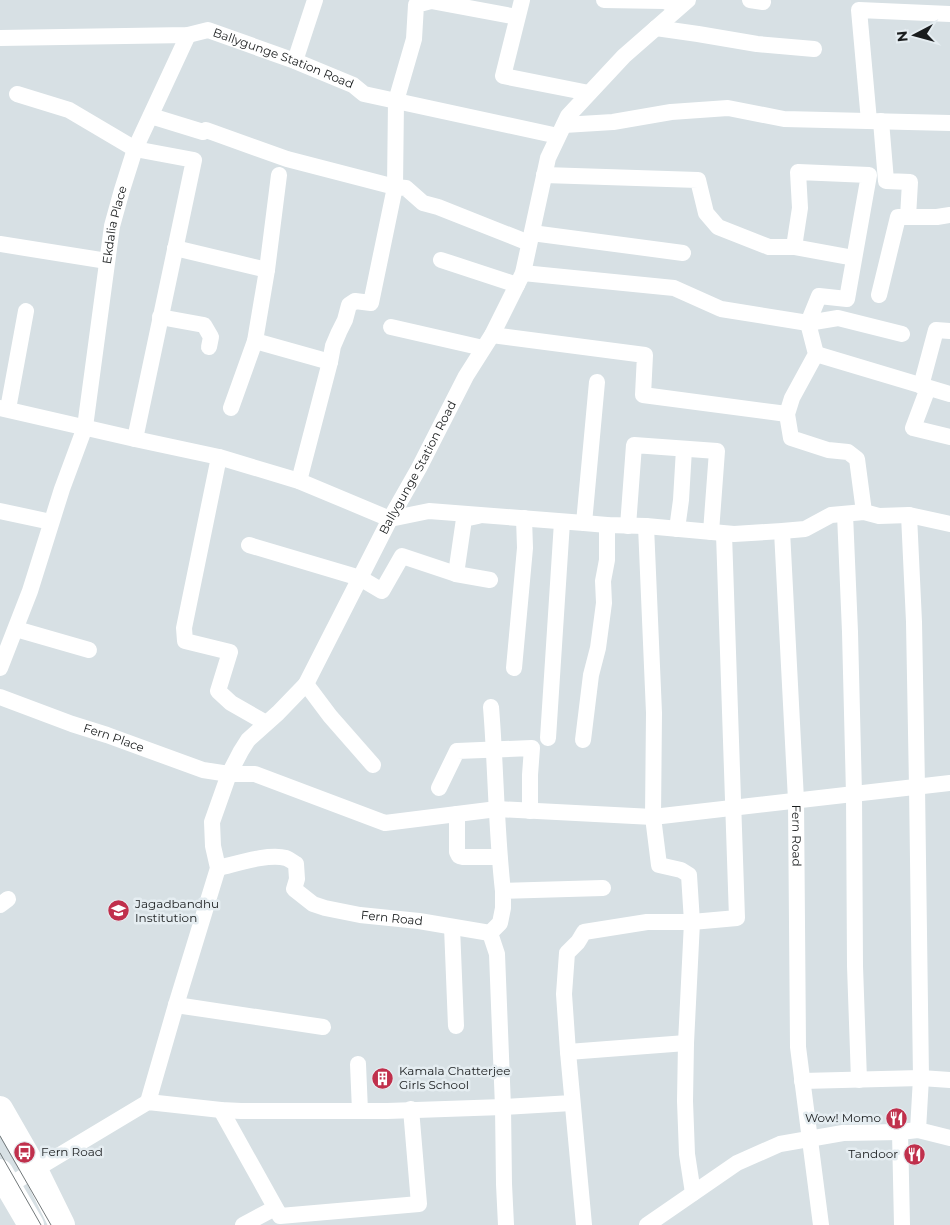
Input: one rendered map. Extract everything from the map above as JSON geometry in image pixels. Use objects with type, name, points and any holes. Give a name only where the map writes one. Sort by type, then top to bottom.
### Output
[{"type":"main road","points":[[0,1109],[35,1170],[62,1225]]},
{"type":"main road","points":[[4,1179],[31,1225]]},
{"type":"street","points":[[295,61],[315,0]]},
{"type":"street","points":[[522,0],[503,76],[590,93]]},
{"type":"street","points":[[604,0],[665,1],[683,4]]},
{"type":"street","points":[[299,481],[333,346],[345,320],[349,305],[355,301],[371,303],[395,187],[396,101],[414,38],[416,5],[430,1],[518,16]]},
{"type":"street","name":"Ballygunge Station Road","points":[[218,868],[213,846],[212,822],[229,774],[248,740],[306,684],[390,519],[419,468],[466,376],[488,342],[520,279],[548,158],[568,116],[624,56],[683,4]]},
{"type":"street","points":[[908,217],[910,182],[886,181],[875,121],[859,10],[950,14]]},
{"type":"street","points":[[656,28],[758,44],[814,49]]},
{"type":"street","name":"Ballygunge Station Road","points":[[0,38],[188,35],[208,30],[295,61],[352,85],[364,94],[561,131]]},
{"type":"street","name":"Ekdalia Place","points":[[0,668],[30,591],[51,522],[84,427],[112,226],[122,190],[135,149],[188,35]]},
{"type":"street","points":[[17,94],[69,110],[135,149],[194,160],[135,439]]},
{"type":"street","points":[[561,131],[671,112],[728,108],[784,119],[950,123]]},
{"type":"street","points":[[150,116],[203,132],[206,130],[287,159],[395,187],[406,188],[424,203],[531,238],[683,253]]},
{"type":"street","points":[[794,247],[800,208],[798,172],[869,176],[847,298],[819,296],[808,323],[816,354],[792,398],[787,414],[791,438],[828,450],[848,452],[858,459],[864,512]]},
{"type":"street","points":[[231,408],[255,340],[267,270],[279,175]]},
{"type":"street","points":[[544,175],[698,180],[706,213],[718,227],[769,247],[794,247],[854,258]]},
{"type":"street","points":[[879,295],[898,217],[950,215]]},
{"type":"street","points":[[0,244],[107,261]]},
{"type":"street","points":[[175,248],[267,270]]},
{"type":"street","points":[[441,260],[520,279],[674,288],[721,310],[808,323],[838,318],[902,334]]},
{"type":"street","points":[[26,311],[4,409],[219,457],[299,481],[390,519],[429,511],[562,522],[646,526],[718,533],[782,532],[805,528],[831,515],[864,512],[879,516],[908,515],[950,524]]},
{"type":"street","points":[[160,317],[204,324],[210,337],[208,348]]},
{"type":"street","points":[[391,327],[488,342],[645,354],[643,395],[787,414]]},
{"type":"street","points":[[950,331],[936,330],[925,387],[913,428],[950,437]]},
{"type":"street","points":[[255,340],[330,362]]},
{"type":"street","points":[[816,354],[950,394]]},
{"type":"street","points":[[584,523],[597,382]]},
{"type":"street","points":[[584,1225],[564,994],[567,953],[578,942],[584,932],[647,922],[692,922],[737,918],[718,533],[717,451],[634,445],[628,526]]},
{"type":"street","points":[[677,529],[684,448]]},
{"type":"street","points":[[219,457],[184,628],[185,641],[230,652],[218,691],[231,703],[266,723]]},
{"type":"street","points":[[0,511],[51,522]]},
{"type":"street","points":[[845,514],[850,632],[854,794],[855,966],[859,1080]]},
{"type":"street","points":[[456,574],[464,519],[478,517],[478,515]]},
{"type":"street","points":[[908,515],[914,622],[917,787],[920,1078],[918,1130]]},
{"type":"street","points":[[514,668],[525,548],[524,518]]},
{"type":"street","points":[[548,738],[562,522]]},
{"type":"street","points":[[583,740],[591,675],[598,648],[604,603],[603,581],[607,525]]},
{"type":"street","points":[[646,526],[654,713],[653,817],[659,865],[681,870],[689,875],[692,922],[685,1101],[687,1154],[693,1193]]},
{"type":"street","name":"Fern Road","points":[[782,532],[796,800],[798,1047],[821,1225]]},
{"type":"street","points":[[249,545],[360,578],[382,591],[402,556],[456,574],[490,580]]},
{"type":"street","points":[[16,629],[89,650]]},
{"type":"street","points":[[306,684],[330,716],[373,765]]},
{"type":"street","name":"Fern Place","points":[[0,696],[80,727],[203,770],[229,774],[255,774],[385,823],[497,810],[653,817],[950,784]]},
{"type":"street","points":[[491,707],[499,857],[504,908],[500,924],[490,933],[497,954],[506,1225]]},
{"type":"street","points":[[439,788],[457,751],[532,748],[530,811]]},
{"type":"street","points":[[457,814],[457,852],[459,856],[499,857]]},
{"type":"street","name":"Fern Road","points":[[218,868],[255,859],[287,858],[296,864],[297,879],[294,889],[313,904],[360,915],[419,921],[490,933]]},
{"type":"street","points":[[148,1102],[218,868]]},
{"type":"street","points":[[503,890],[603,888]]},
{"type":"street","points":[[452,927],[456,1026]]},
{"type":"street","points":[[176,1005],[322,1027]]},
{"type":"street","points":[[568,1052],[686,1043]]},
{"type":"street","points":[[358,1064],[360,1111]]},
{"type":"street","points":[[802,1081],[920,1078],[950,1080]]},
{"type":"street","points":[[4,1179],[35,1170],[148,1102],[221,1110],[360,1111],[572,1103]]},
{"type":"street","points":[[221,1110],[280,1216],[419,1204],[411,1109]]},
{"type":"street","points":[[646,1225],[737,1164],[780,1144],[842,1133],[918,1130],[950,1138]]},
{"type":"street","points":[[900,1132],[902,1225]]},
{"type":"street","points":[[244,1225],[275,1208]]},
{"type":"tram line","points":[[0,1136],[51,1225]]},
{"type":"tram line","points":[[0,1153],[41,1225]]},
{"type":"place","name":"Jagadbandhu Institution","points":[[119,911]]},
{"type":"place","name":"Kamala Chatterjee Girls School","points":[[383,1078]]},
{"type":"place","name":"Wow! Momo","points":[[897,1118]]},
{"type":"place","name":"Fern Road","points":[[25,1152]]},
{"type":"place","name":"Tandoor","points":[[914,1154]]}]
